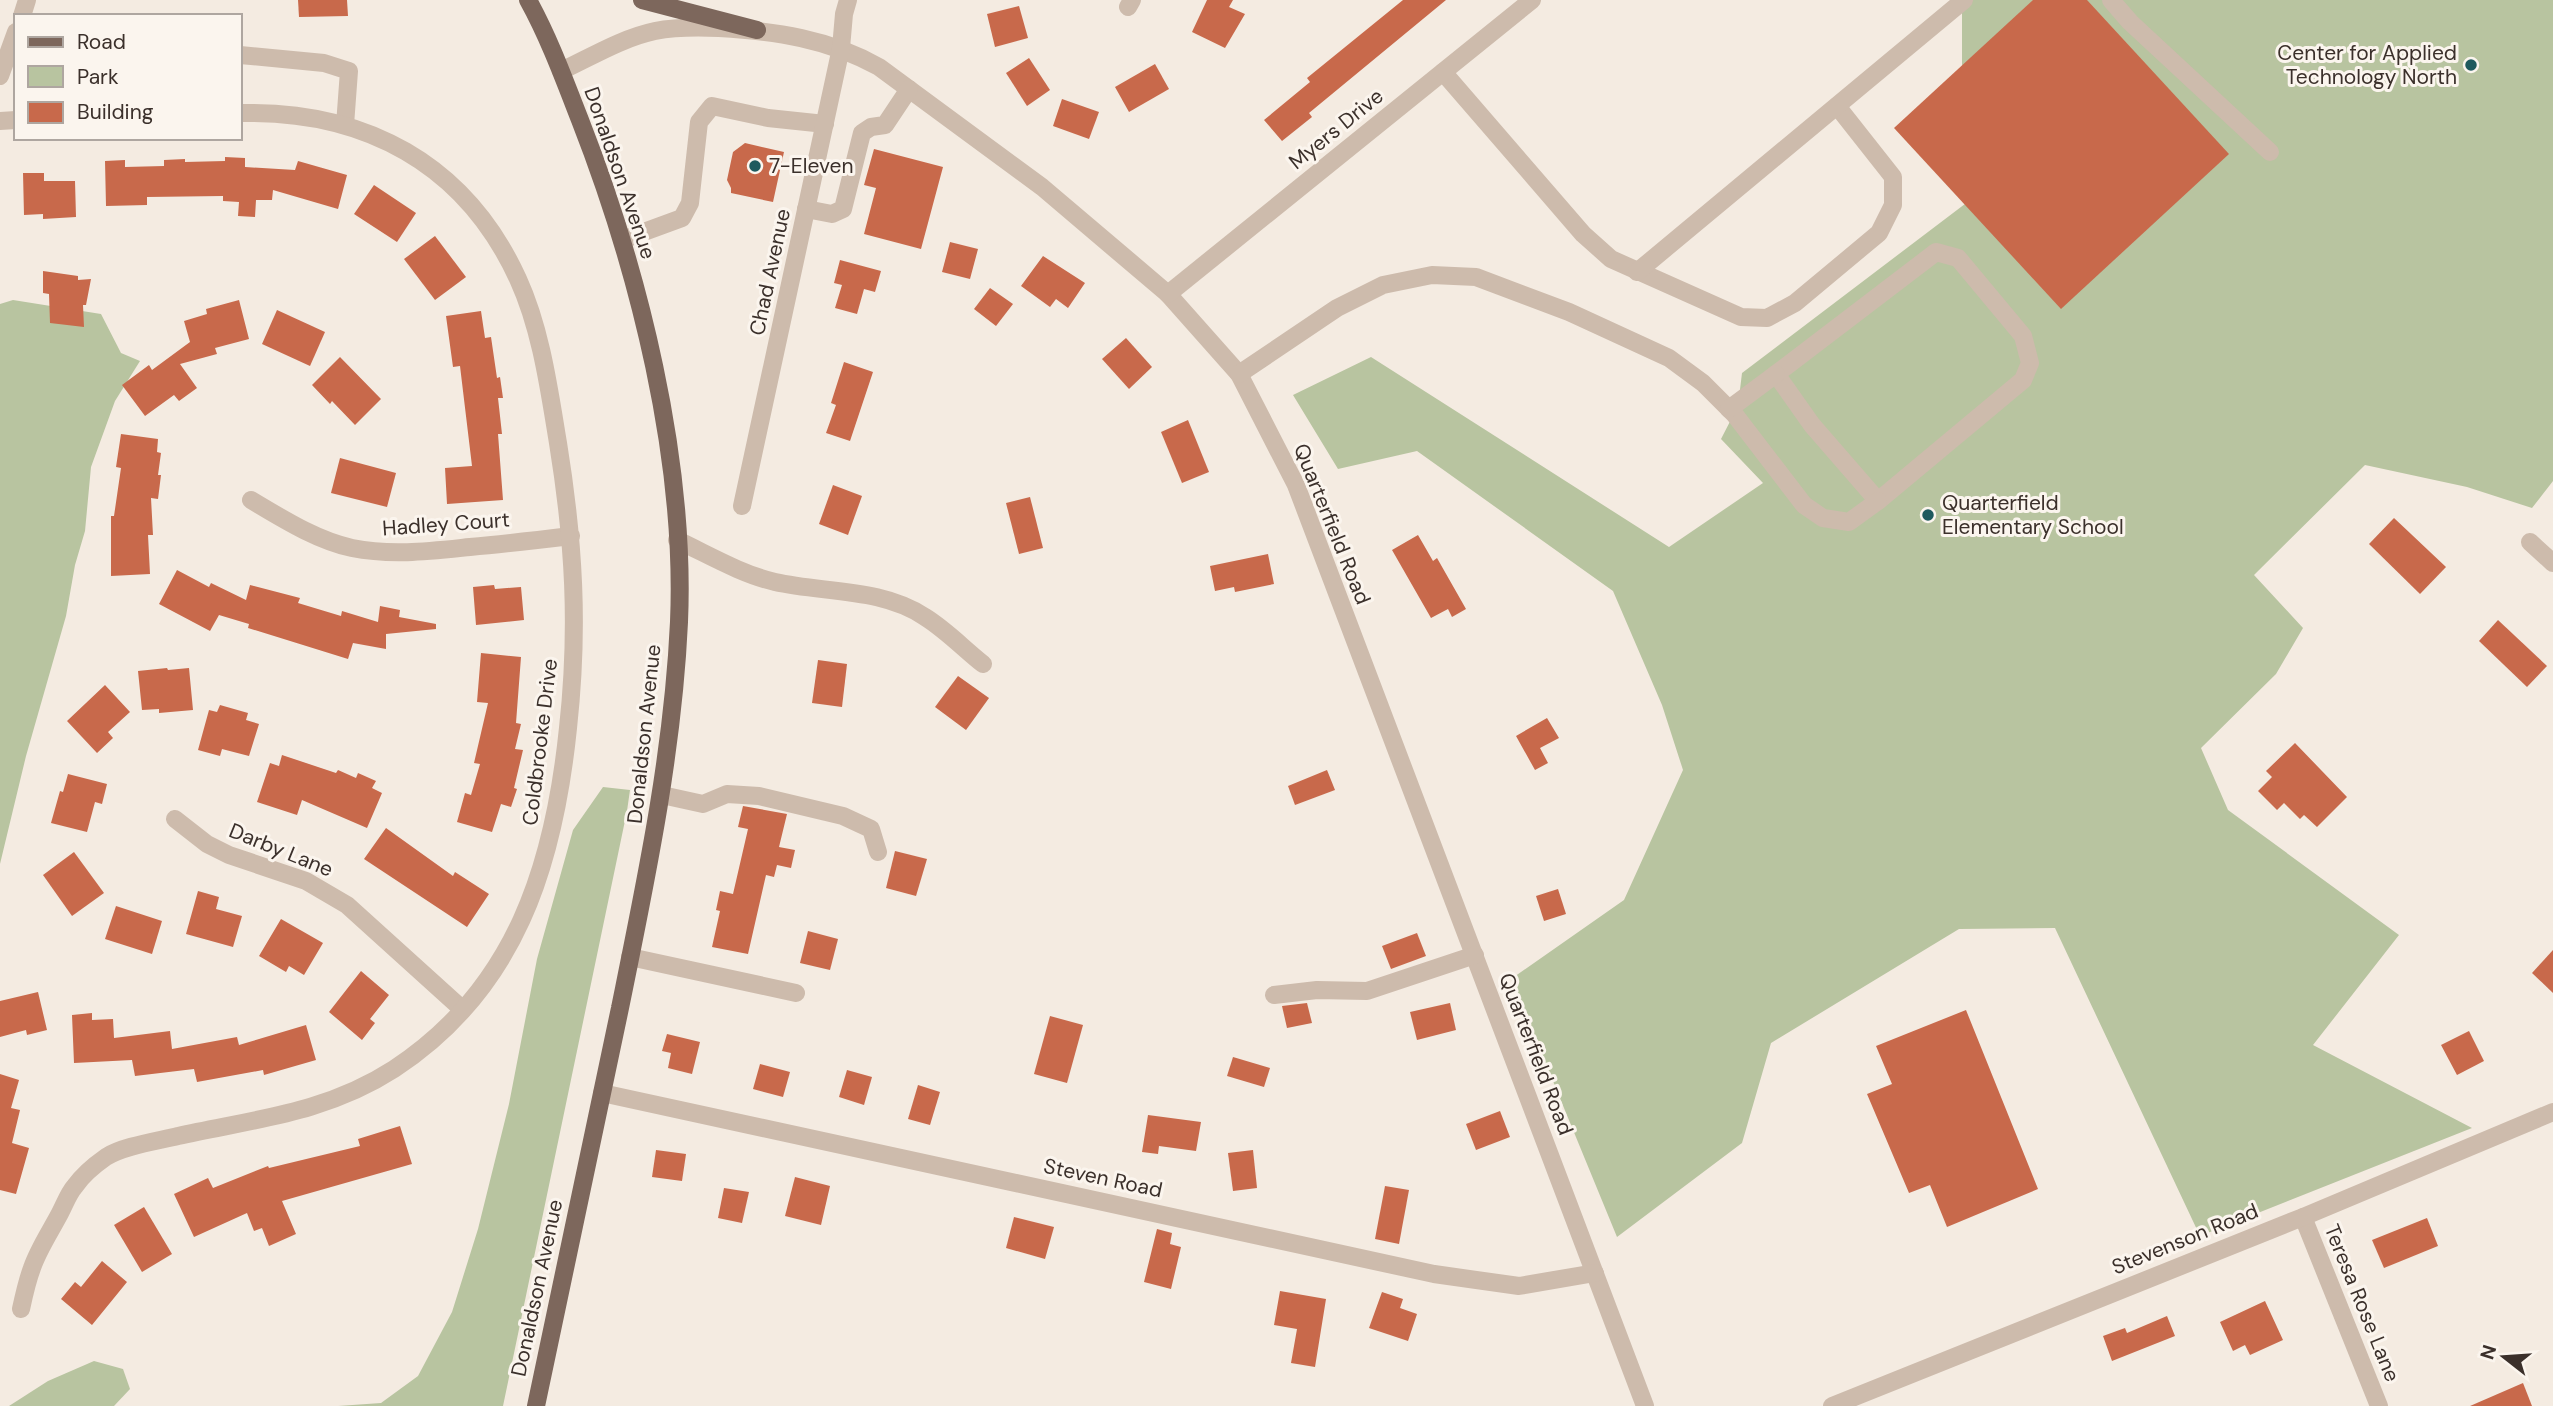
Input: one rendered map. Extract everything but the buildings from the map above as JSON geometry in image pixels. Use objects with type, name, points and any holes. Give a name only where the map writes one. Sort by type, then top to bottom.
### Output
[{"type":"main road","points":[[528,0],[561,71]]},
{"type":"main road","points":[[642,0],[757,30]]},
{"type":"main road","name":"Donaldson Avenue","points":[[536,1406],[662,795],[672,719],[679,619],[676,510],[663,419],[648,342],[622,240],[561,71]]},
{"type":"street","name":"Chad Avenue","points":[[743,506],[841,48],[848,0]]},
{"type":"street","name":"Myers Drive","points":[[1168,294],[1532,0]]},
{"type":"street","points":[[1637,272],[1964,0]]},
{"type":"street","points":[[2111,0],[2130,22],[2270,152]]},
{"type":"street","name":"Quarterfield Road","points":[[561,71],[623,42],[655,31],[702,27],[786,34],[841,48],[879,67],[1042,187],[1168,294],[1239,374],[1296,485],[1645,1406]]},
{"type":"street","points":[[0,76],[14,38]]},
{"type":"street","points":[[242,55],[324,63],[349,71],[345,125]]},
{"type":"street","points":[[1443,72],[1583,234],[1611,259],[1741,317],[1767,318],[1795,303],[1879,233],[1892,205],[1893,177],[1837,106]]},
{"type":"street","points":[[806,209],[832,215],[843,209],[862,133],[871,127],[885,125],[909,89]]},
{"type":"street","points":[[622,240],[682,218],[690,203],[699,122],[712,106],[768,118],[825,124]]},
{"type":"street","name":"Coldbrooke Drive","points":[[21,1309],[32,1267],[74,1186],[108,1155],[147,1143],[283,1116],[324,1104],[357,1090],[394,1069],[431,1041],[462,1010],[489,976],[518,930],[538,883],[558,806],[571,698],[575,604],[571,536],[551,404],[535,328],[523,289],[508,256],[485,221],[459,193],[428,166],[393,144],[345,125],[302,115],[242,113]]},
{"type":"street","points":[[1239,374],[1337,308],[1383,285],[1432,275],[1476,277],[1569,312],[1669,358],[1703,383],[1729,409],[1804,505],[1823,518],[1849,522],[2023,380],[2030,363],[2023,336],[1958,258],[1936,252],[1729,409]]},
{"type":"street","points":[[1776,374],[1812,425],[1878,501]]},
{"type":"street","name":"Hadley Court","points":[[251,500],[325,540],[380,552],[425,552],[571,536]]},
{"type":"street","points":[[677,540],[749,574],[777,582],[820,587],[894,603],[924,616],[983,664]]},
{"type":"street","points":[[2530,542],[2553,563]]},
{"type":"street","points":[[662,795],[703,804],[727,794],[758,796],[843,816],[871,830],[878,852]]},
{"type":"street","name":"Darby Lane","points":[[175,819],[206,844],[229,855],[285,872],[327,892],[346,905],[462,1010]]},
{"type":"street","points":[[1274,995],[1317,990],[1367,991],[1475,955]]},
{"type":"street","points":[[630,957],[796,993]]},
{"type":"street","name":"Steven Road","points":[[602,1093],[1434,1274],[1520,1286],[1595,1273]]},
{"type":"street","name":"Stevenson Road","points":[[1832,1406],[2303,1217],[2553,1112]]},
{"type":"street","name":"Teresa Rose Lane","points":[[2303,1217],[2379,1406]]},
{"type":"green space","name":"Quarterfield Elementary School","points":[[1962,0],[2553,0],[2553,481],[2532,508],[2467,487],[2365,465],[2254,575],[2303,628],[2276,674],[2201,748],[2228,810],[2399,935],[2313,1045],[2472,1128],[2200,1236],[2055,928],[1959,929],[1771,1043],[1742,1143],[1617,1237],[1511,979],[1624,900],[1683,770],[1662,705],[1613,591],[1417,451],[1338,469],[1293,395],[1371,357],[1669,547],[1763,483],[1721,439],[1738,406],[1742,373],[2019,163],[1962,65]]},
{"type":"green space","points":[[13,300],[101,314],[121,353],[140,361],[115,401],[91,467],[85,531],[75,565],[66,616],[26,756],[0,864],[0,304]]},
{"type":"green space","points":[[603,787],[630,790],[627,811],[503,1406],[338,1406],[381,1403],[418,1376],[452,1312],[478,1229],[509,1104],[537,959],[573,830]]},
{"type":"green space","points":[[94,1361],[123,1369],[130,1389],[114,1406],[9,1406],[48,1381]]},
{"type":"place","name":"Center for Applied Technology North","points":[[2471,65]]},
{"type":"place","name":"7-Eleven","points":[[755,166]]},
{"type":"place","name":"Quarterfield Elementary School","points":[[1928,515]]}]
